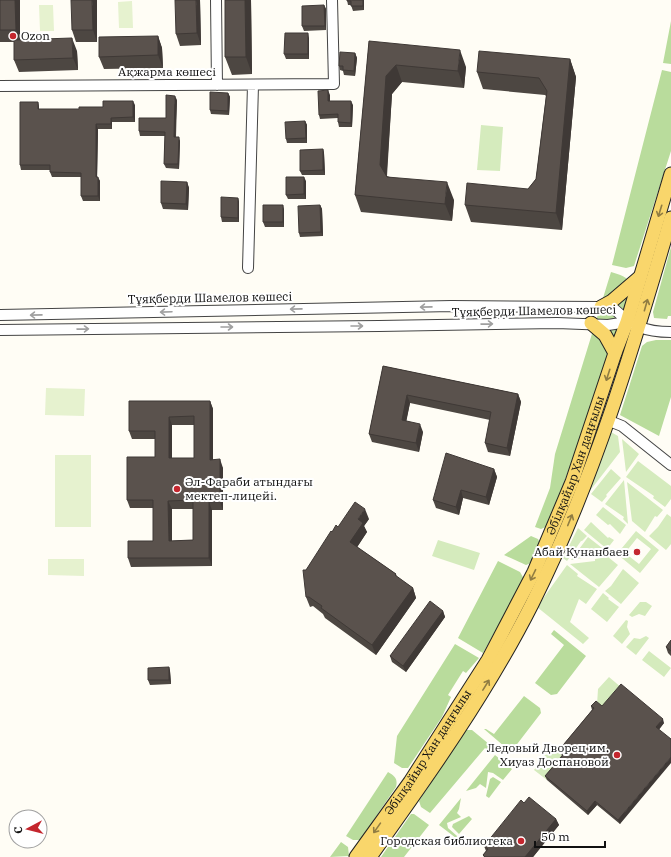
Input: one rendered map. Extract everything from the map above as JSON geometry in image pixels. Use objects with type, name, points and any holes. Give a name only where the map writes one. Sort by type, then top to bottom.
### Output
[{"type":"main road","name":"Әбілқайыр Хан даңғылы","points":[[356,857],[410,782],[488,660],[521,600],[550,538],[572,482],[615,353],[633,324],[640,277],[671,174]]},
{"type":"main road","name":"Әбілқайыр Хан даңғылы","points":[[370,857],[498,666],[531,605],[582,490],[607,420],[633,324],[671,218]]},
{"type":"main road","points":[[601,307],[612,301],[640,277]]},
{"type":"main road","points":[[591,323],[605,335],[615,353]]},
{"type":"street","points":[[216,0],[217,85]]},
{"type":"street","name":"Ақжарма көшесі","points":[[0,86],[334,84],[332,0]]},
{"type":"street","points":[[248,268],[253,85]]},
{"type":"street","name":"Тұяқберди Шамелов көшесі","points":[[0,315],[32,316],[213,310],[452,306],[601,307],[613,308],[633,324]]},
{"type":"street","points":[[212,327],[213,310]]},
{"type":"street","name":"Тұяқберди Шамелов көшесі","points":[[0,330],[591,323],[608,325],[633,324]]},
{"type":"street","points":[[633,324],[657,332],[671,332]]},
{"type":"street","points":[[607,420],[622,426],[671,465]]},
{"type":"green space","points":[[132,1],[133,28],[119,28],[118,2]]},
{"type":"green space","points":[[39,5],[53,5],[54,31],[40,31]]},
{"type":"green space","points":[[671,21],[671,64],[663,63]]},
{"type":"green space","points":[[662,70],[671,72],[671,151],[634,266],[626,268],[612,265]]},
{"type":"green space","points":[[481,125],[503,127],[500,171],[477,170]]},
{"type":"green space","points":[[671,247],[671,316],[668,316],[667,319],[654,318],[653,312]]},
{"type":"green space","points":[[611,272],[626,278],[632,285],[598,390],[548,526],[541,529],[535,527],[550,488],[555,454]]},
{"type":"green space","points":[[656,340],[671,340],[671,397],[659,436],[620,415],[642,346],[647,342]]},
{"type":"green space","points":[[46,388],[85,389],[84,416],[45,415]]},
{"type":"green space","points":[[609,431],[618,436],[620,452],[589,492],[585,489]]},
{"type":"green space","points":[[622,439],[639,454],[626,472]]},
{"type":"green space","points":[[55,455],[91,455],[91,527],[55,527]]},
{"type":"green space","points":[[638,461],[671,486],[671,499],[665,507],[653,498],[654,496],[626,477]]},
{"type":"green space","points":[[611,469],[621,478],[606,495],[607,496],[602,502],[591,494]]},
{"type":"green space","points":[[624,480],[628,524],[623,519],[624,517],[605,504]]},
{"type":"green space","points":[[627,482],[663,510],[657,517],[655,516],[645,532],[632,521]]},
{"type":"green space","points":[[603,507],[626,525],[620,534],[610,524],[608,525],[596,515]]},
{"type":"green space","points":[[667,514],[671,517],[671,544],[666,550],[649,536],[658,527]]},
{"type":"green space","points":[[591,522],[608,538],[609,537],[614,540],[607,549],[584,530]]},
{"type":"green space","points":[[578,528],[587,536],[581,541],[567,561],[563,558]]},
{"type":"green space","points":[[636,531],[659,550],[640,573],[617,554]],"holes":[[[637,538],[651,549],[639,564],[625,553]]]},
{"type":"green space","points":[[531,536],[538,539],[540,543],[532,562],[526,565],[504,555]]},
{"type":"green space","points":[[588,537],[606,551],[604,554],[571,560]]},
{"type":"green space","points":[[438,540],[480,553],[474,570],[432,556]]},
{"type":"green space","points":[[608,557],[618,565],[599,587],[570,564],[595,561],[595,559]]},
{"type":"green space","points":[[48,559],[84,559],[84,576],[48,575]]},
{"type":"green space","points":[[498,561],[520,572],[524,579],[483,653],[458,638]]},
{"type":"green space","points":[[567,565],[578,574],[577,576],[597,589],[586,604],[579,599],[570,622],[589,638],[583,644],[537,607]]},
{"type":"green space","points":[[623,569],[639,583],[621,604],[605,591],[611,586]]},
{"type":"green space","points":[[603,593],[609,598],[608,599],[619,607],[607,622],[591,609]]},
{"type":"green space","points":[[640,602],[646,602],[652,606],[645,616],[639,614],[632,617],[629,615]]},
{"type":"green space","points":[[626,620],[628,621],[627,627],[630,634],[622,644],[613,636]]},
{"type":"green space","points":[[554,630],[586,656],[557,694],[551,695],[535,683],[564,645],[551,634]]},
{"type":"green space","points":[[646,636],[649,638],[636,655],[626,647],[634,638],[640,639]]},
{"type":"green space","points":[[455,644],[479,658],[466,673],[463,671],[448,695],[451,697],[442,717],[408,768],[402,768],[394,763],[397,736]]},
{"type":"green space","points":[[649,651],[671,668],[664,677],[642,660]]},
{"type":"green space","points":[[609,677],[622,688],[604,711],[597,705],[598,689]]},
{"type":"green space","points":[[524,696],[540,708],[541,713],[511,752],[484,729],[494,734]]},
{"type":"green space","points":[[466,730],[472,730],[495,749],[492,753],[485,748],[430,813],[421,807],[419,801]]},
{"type":"green space","points":[[558,752],[565,758],[547,780],[534,770],[545,755]]},
{"type":"green space","points":[[495,755],[512,769],[503,780],[493,773],[488,772],[486,788],[480,784],[476,788],[466,791]]},
{"type":"green space","points":[[388,772],[395,778],[397,782],[396,787],[360,840],[353,840],[346,836]]},
{"type":"green space","points":[[493,777],[501,782],[489,798],[486,796],[490,779]]},
{"type":"green space","points":[[461,798],[457,813],[461,817],[447,823],[448,828],[457,836],[456,838],[439,825]]},
{"type":"green space","points":[[411,814],[414,814],[429,825],[404,857],[381,857]]},
{"type":"green space","points":[[469,816],[472,819],[459,834],[452,827],[453,824]]},
{"type":"green space","points":[[341,842],[348,847],[349,856],[330,857]]},
{"type":"building","points":[[0,0],[15,0],[16,30],[0,30]]},
{"type":"building","points":[[71,0],[92,0],[93,30],[72,30]]},
{"type":"building","points":[[175,0],[196,0],[197,33],[176,34]]},
{"type":"building","points":[[225,0],[245,0],[246,57],[225,57]]},
{"type":"building","points":[[347,0],[363,0],[363,6],[351,6],[351,1]]},
{"type":"building","points":[[324,5],[325,26],[302,26],[302,6]]},
{"type":"building","points":[[285,33],[308,33],[308,54],[284,54]]},
{"type":"building","points":[[158,36],[158,55],[99,57],[99,37]]},
{"type":"building","points":[[72,38],[73,58],[14,60],[14,40]]},
{"type":"building","points":[[369,41],[460,50],[458,71],[396,65],[386,76],[380,165],[387,177],[447,182],[445,204],[355,195]]},
{"type":"building","points":[[479,51],[570,59],[556,213],[465,205],[467,183],[528,189],[536,179],[547,91],[539,78],[477,72]]},
{"type":"building","points":[[340,52],[355,53],[354,71],[343,70],[343,66],[339,66]]},
{"type":"building","points":[[328,90],[328,101],[351,101],[351,123],[338,122],[338,114],[319,115],[318,91]]},
{"type":"building","points":[[210,92],[228,93],[228,111],[210,110]]},
{"type":"building","points":[[166,95],[175,96],[174,137],[179,137],[178,164],[164,164],[165,132],[139,131],[139,118],[166,118]]},
{"type":"building","points":[[103,101],[133,101],[133,117],[111,118],[111,124],[96,124],[96,177],[98,177],[98,196],[81,196],[81,173],[50,172],[50,165],[20,165],[20,102],[38,102],[38,109],[79,109],[79,107],[103,107]]},
{"type":"building","points":[[305,121],[306,138],[286,139],[285,122]]},
{"type":"building","points":[[323,149],[323,170],[300,171],[300,150]]},
{"type":"building","points":[[286,177],[304,177],[304,194],[286,195]]},
{"type":"building","points":[[161,181],[187,182],[186,204],[161,203]]},
{"type":"building","points":[[221,197],[238,198],[238,218],[221,217]]},
{"type":"building","points":[[263,205],[283,205],[283,222],[263,222]]},
{"type":"building","points":[[320,205],[321,232],[299,233],[298,206]]},
{"type":"building","points":[[383,366],[518,394],[507,448],[485,443],[491,412],[407,395],[402,420],[420,424],[416,443],[369,434]]},
{"type":"building","points":[[129,401],[210,401],[210,460],[220,459],[220,502],[209,502],[209,558],[128,558],[128,541],[153,541],[153,500],[127,500],[127,457],[155,457],[155,431],[129,431]],"holes":[[[194,416],[194,458],[169,458],[169,417]],[[193,500],[193,540],[169,541],[168,501]]]},
{"type":"building","points":[[446,453],[494,469],[486,497],[461,490],[456,507],[433,500]]},
{"type":"building","points":[[355,502],[365,509],[358,519],[363,523],[350,542],[396,574],[395,575],[413,588],[372,645],[321,608],[322,606],[309,597],[306,597],[303,570],[306,570],[331,531],[332,532],[336,525],[338,527]]},
{"type":"building","points":[[430,601],[443,611],[403,666],[390,656]]},
{"type":"building","points":[[671,640],[671,651],[666,647]]},
{"type":"building","points":[[169,667],[169,680],[148,680],[148,668]]},
{"type":"building","name":"Ледовый Дворец им. Хиуаз Доспановой","points":[[621,684],[663,719],[656,727],[671,739],[671,757],[618,820],[595,801],[587,811],[545,776],[564,754],[559,750],[594,708],[591,706],[596,701],[602,706]]},
{"type":"building","points":[[529,797],[556,819],[525,857],[485,857],[483,855],[488,849],[484,846],[521,800],[524,803]]},
{"type":"place","name":"Ozon","points":[[13,36]]},
{"type":"place","name":"Әл-Фараби атындағы мектеп-лицейі.","points":[[177,489]]},
{"type":"place","name":"Абай Кунанбаев","points":[[637,552]]},
{"type":"place","name":"Ледовый Дворец им. Хиуаз Доспановой","points":[[617,755]]},
{"type":"place","name":"Городская библиотека","points":[[521,841]]}]
